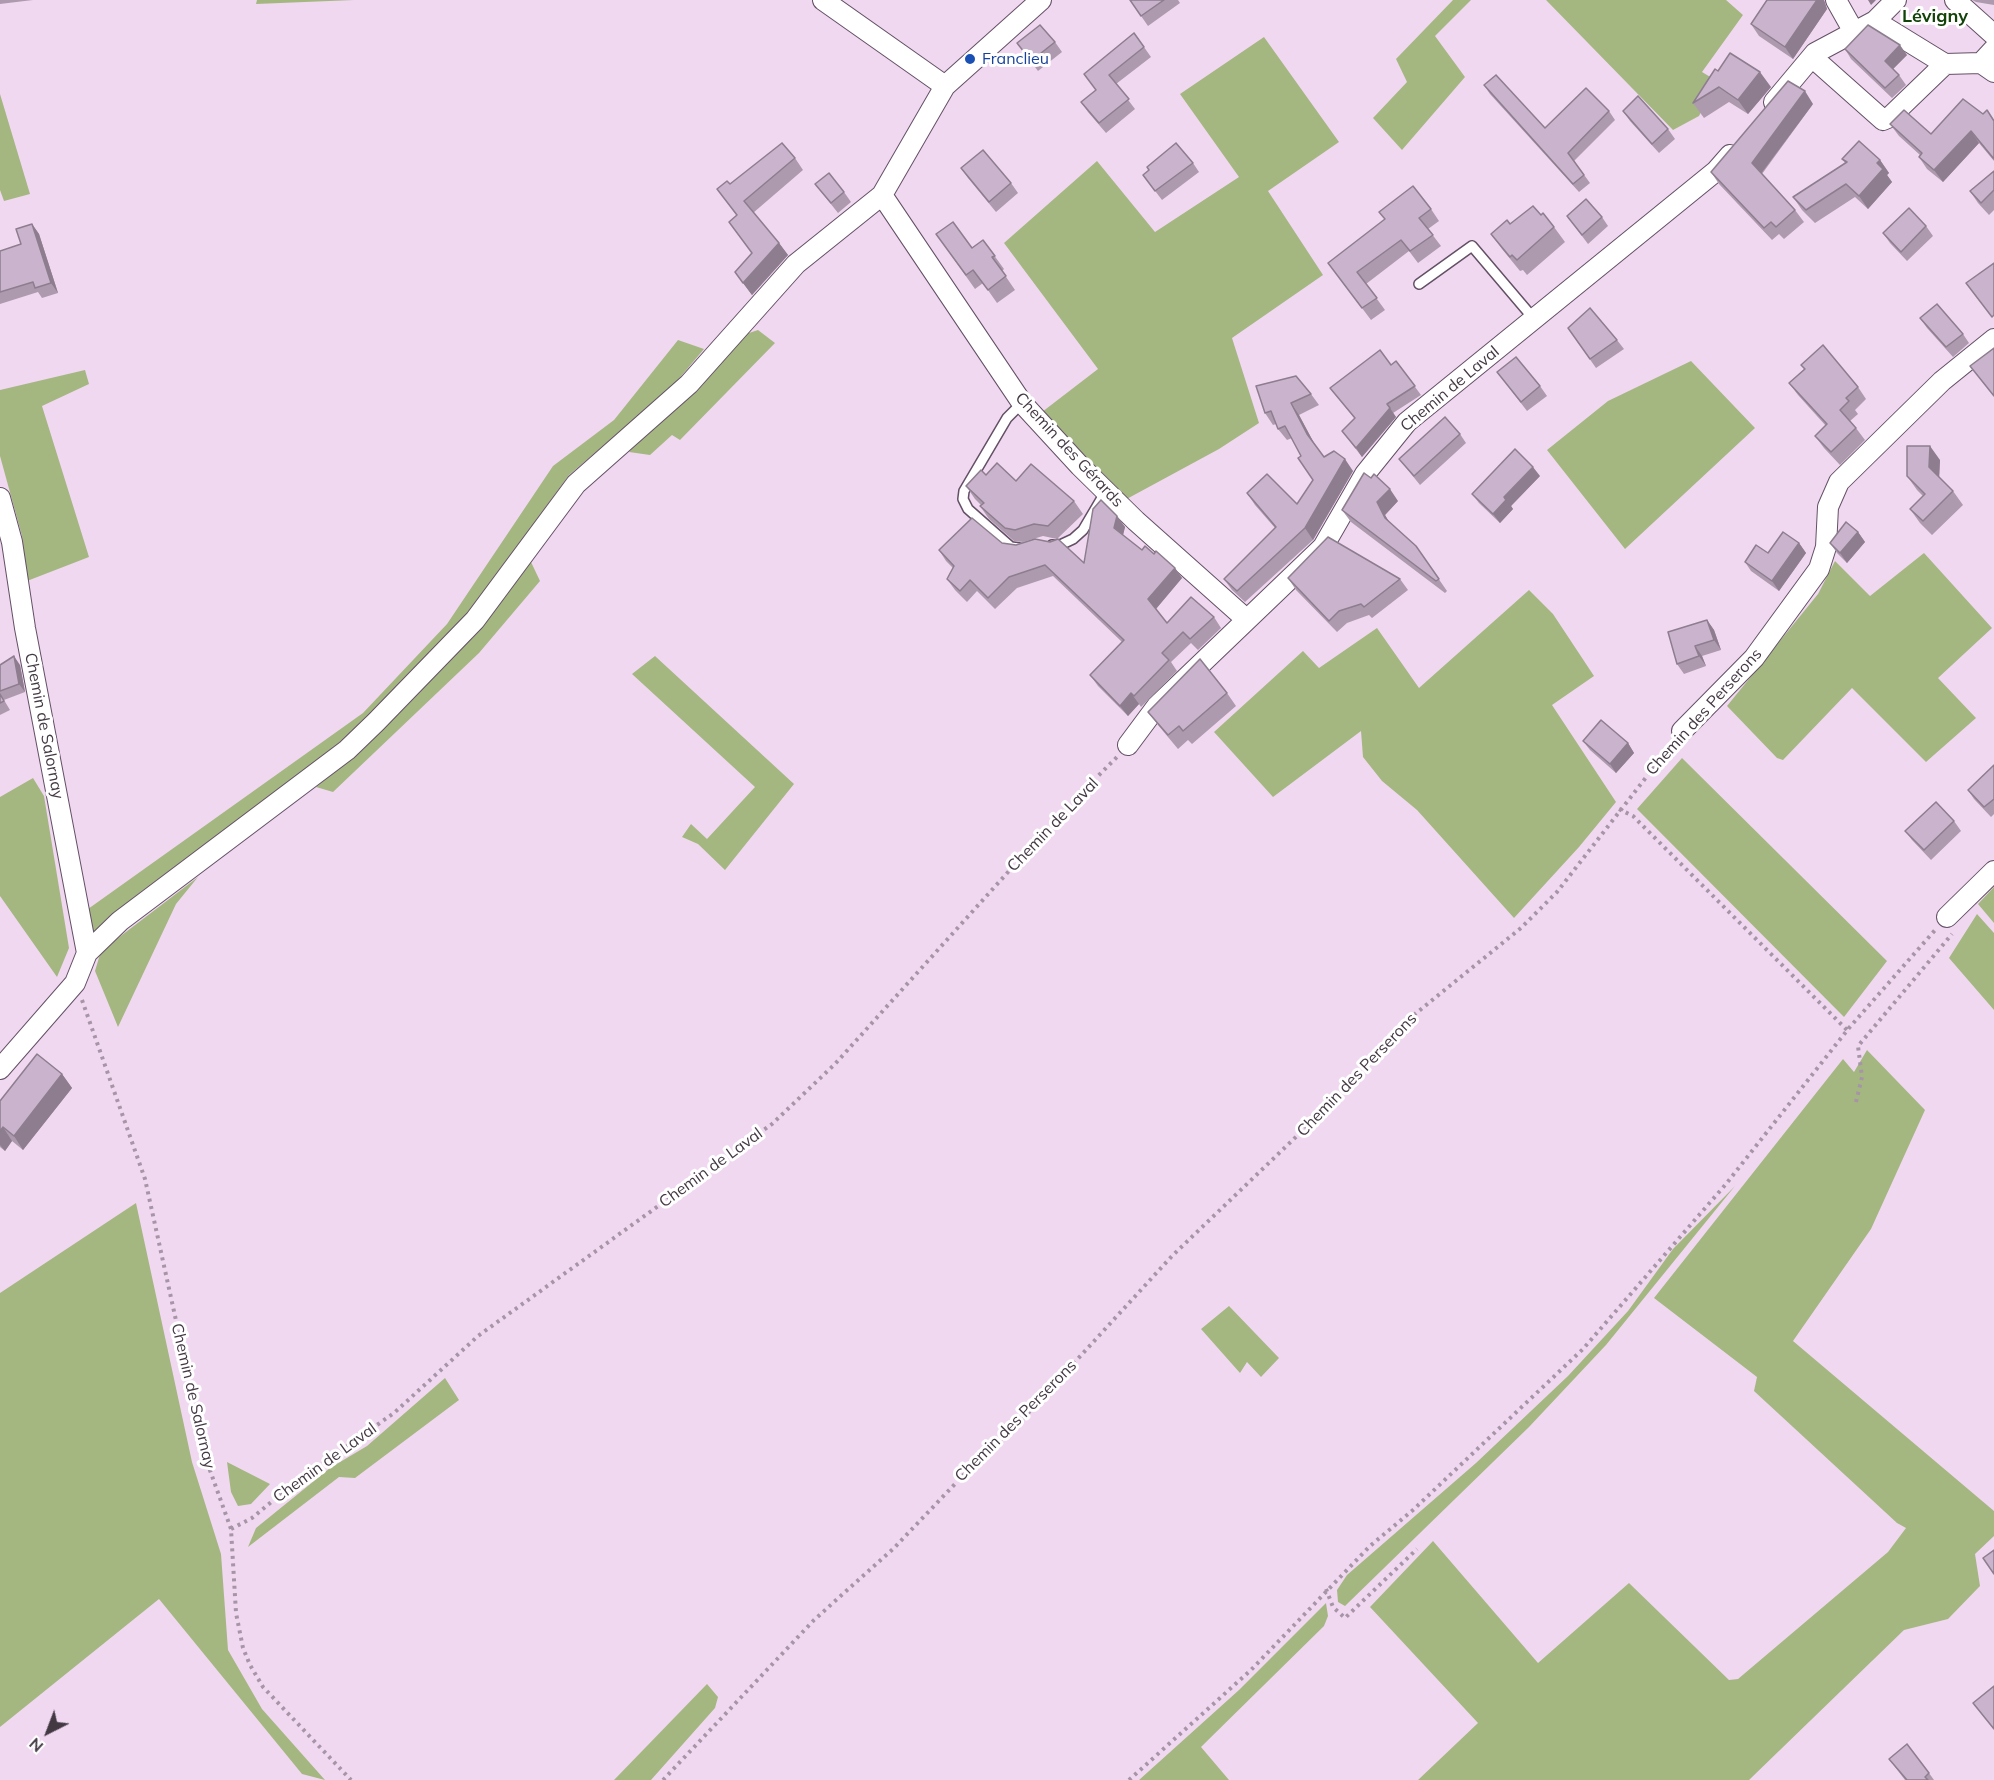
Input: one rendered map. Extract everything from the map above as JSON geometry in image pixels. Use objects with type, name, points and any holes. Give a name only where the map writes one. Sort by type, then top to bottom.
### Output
[{"type":"street","points":[[823,0],[945,86]]},
{"type":"street","points":[[0,1069],[75,983],[87,953],[146,899],[347,750],[475,620],[576,484],[689,384],[796,264],[882,195],[945,86],[1041,0]]},
{"type":"street","points":[[1836,0],[1854,32]]},
{"type":"street","points":[[1761,118],[1812,57],[1875,21],[1896,0]]},
{"type":"street","points":[[1955,0],[1994,35]]},
{"type":"street","points":[[1875,21],[1945,64],[1990,61]]},
{"type":"street","points":[[1812,57],[1883,120],[1890,117],[1945,64]]},
{"type":"street","name":"Chemin de Laval","points":[[1128,745],[1157,706],[1323,546],[1365,474],[1407,422],[1716,171],[1746,136]]},
{"type":"street","name":"Chemin des Gérards","points":[[882,195],[1022,403],[1106,491],[1246,619]]},
{"type":"street","name":"Chemin des Perserons","points":[[1682,731],[1754,658],[1820,569],[1826,547],[1828,507],[1839,482],[1942,381],[1994,339]]},
{"type":"street","name":"Chemin de Salornay","points":[[0,498],[12,542],[25,628],[87,953]]},
{"type":"street","points":[[1954,911],[1994,871]]},
{"type":"lane","points":[[1419,284],[1472,246],[1534,319]]},
{"type":"lane","points":[[1022,403],[1007,418],[964,491],[963,499],[968,509],[1011,547],[1024,549],[1038,544],[1058,546],[1074,539],[1083,530],[1106,491]]},
{"type":"path","name":"Chemin des Perserons","points":[[663,1780],[814,1620],[894,1548],[974,1464],[1019,1423],[1172,1256],[1299,1134],[1404,1023],[1521,928],[1557,892],[1619,809],[1682,731]]},
{"type":"path","name":"Chemin de Laval","points":[[231,1529],[252,1518],[293,1484],[394,1413],[478,1336],[772,1124],[835,1064],[1064,810],[1092,786],[1128,745]]},
{"type":"path","points":[[1619,809],[1633,816],[1847,1030]]},
{"type":"path","points":[[1129,1780],[1251,1670],[1326,1589],[1370,1546],[1413,1510],[1583,1349],[1726,1184],[1847,1030],[1954,911]]},
{"type":"path","points":[[1856,1102],[1862,1077],[1858,1046],[1952,935],[1954,911]]},
{"type":"path","name":"Chemin de Salornay","points":[[75,983],[145,1179],[207,1462],[231,1529],[236,1613],[250,1665],[263,1687],[351,1780]]},
{"type":"path","points":[[1326,1589],[1333,1607],[1346,1618],[1417,1549]]},
{"type":"green space","points":[[257,0],[354,0],[256,4]]},
{"type":"green space","points":[[1453,0],[1471,0],[1435,36],[1465,77],[1402,150],[1373,118],[1407,82],[1396,59]]},
{"type":"green space","points":[[1546,0],[1726,0],[1743,15],[1702,72],[1717,81],[1699,116],[1673,130]]},
{"type":"green space","points":[[1264,37],[1339,142],[1268,191],[1323,275],[1232,338],[1259,423],[1219,449],[1123,501],[1042,412],[1098,369],[1004,243],[1097,161],[1155,232],[1239,177],[1180,94]]},
{"type":"green space","points":[[0,94],[30,194],[4,201],[0,190]]},
{"type":"green space","points":[[758,330],[775,343],[680,440],[672,435],[650,455],[629,452],[743,335]]},
{"type":"green space","points":[[678,340],[704,349],[672,387],[569,475],[467,616],[369,722],[138,894],[110,917],[92,938],[88,909],[363,713],[447,624],[553,466],[614,420]]},
{"type":"green space","points":[[1691,361],[1755,428],[1625,549],[1547,450],[1608,401]]},
{"type":"green space","points":[[85,370],[89,384],[42,406],[89,557],[27,581],[22,536],[0,456],[0,390]]},
{"type":"green space","points":[[1924,553],[1992,628],[1938,678],[1976,718],[1926,762],[1852,688],[1783,760],[1777,758],[1727,706],[1818,594],[1835,561],[1870,596]]},
{"type":"green space","points":[[531,562],[540,581],[479,653],[333,792],[316,787],[354,757],[478,630]]},
{"type":"green space","points":[[1529,590],[1553,614],[1594,676],[1552,705],[1616,802],[1579,847],[1514,918],[1417,810],[1382,781],[1363,757],[1361,731],[1273,797],[1214,732],[1303,651],[1319,668],[1377,628],[1419,688]]},
{"type":"green space","points":[[655,656],[794,784],[725,870],[698,844],[682,837],[691,824],[707,839],[755,787],[632,674]]},
{"type":"green space","points":[[1682,758],[1887,961],[1844,1017],[1637,809]]},
{"type":"green space","points":[[33,778],[44,796],[69,948],[57,977],[0,896],[0,797]]},
{"type":"green space","points":[[198,877],[176,904],[118,1027],[95,971],[101,951]]},
{"type":"green space","points":[[1994,887],[1994,923],[1978,904]]},
{"type":"green space","points":[[1977,914],[1994,933],[1994,1010],[1949,958]]},
{"type":"green space","points":[[1867,1050],[1925,1110],[1871,1229],[1793,1341],[1994,1511],[1994,1536],[1975,1554],[1980,1586],[1948,1619],[1904,1630],[1749,1780],[1418,1780],[1478,1723],[1370,1607],[1433,1541],[1538,1663],[1629,1583],[1729,1680],[1738,1679],[1888,1552],[1906,1528],[1897,1523],[1754,1391],[1757,1377],[1654,1298],[1843,1059],[1854,1072]]},
{"type":"green space","points":[[1735,1186],[1606,1345],[1529,1427],[1345,1606],[1338,1602],[1337,1590],[1347,1575],[1476,1463],[1568,1376],[1628,1311],[1673,1249]]},
{"type":"green space","points":[[136,1203],[192,1462],[221,1554],[228,1650],[262,1709],[325,1780],[302,1774],[159,1599],[0,1727],[0,1293]]},
{"type":"green space","points":[[1229,1306],[1279,1358],[1261,1377],[1247,1362],[1240,1373],[1201,1329]]},
{"type":"green space","points":[[445,1378],[459,1400],[355,1478],[339,1477],[248,1547],[256,1528],[330,1468],[367,1446]]},
{"type":"green space","points":[[227,1462],[270,1484],[251,1504],[238,1506],[231,1492]]},
{"type":"green space","points":[[1326,1603],[1328,1616],[1324,1626],[1201,1747],[1229,1780],[1139,1780],[1239,1690]]},
{"type":"green space","points":[[707,1684],[718,1697],[715,1708],[651,1780],[614,1780]]},
{"type":"building","points":[[1130,0],[1164,0],[1141,16]]},
{"type":"building","points":[[1767,0],[1817,0],[1785,47],[1751,24]]},
{"type":"building","points":[[1040,25],[1055,42],[1031,61],[1017,43]]},
{"type":"building","points":[[1868,25],[1900,45],[1885,61],[1899,75],[1885,88],[1845,49]]},
{"type":"building","points":[[1134,33],[1144,47],[1109,75],[1129,99],[1099,123],[1081,102],[1096,90],[1084,74]]},
{"type":"building","points":[[1730,53],[1760,72],[1738,100],[1719,87],[1693,103],[1715,69],[1718,71]]},
{"type":"building","points":[[1496,75],[1545,128],[1586,88],[1609,111],[1568,153],[1584,175],[1573,184],[1484,85]]},
{"type":"building","points":[[1788,81],[1805,91],[1752,163],[1795,210],[1776,227],[1771,222],[1764,228],[1711,172]]},
{"type":"building","points":[[1638,96],[1668,129],[1652,144],[1623,111]]},
{"type":"building","points":[[1963,99],[1983,114],[1987,110],[1994,121],[1994,159],[1971,131],[1934,170],[1919,157],[1922,153],[1890,124],[1904,110],[1931,134]]},
{"type":"building","points":[[1859,141],[1880,160],[1877,163],[1883,169],[1859,196],[1846,184],[1806,210],[1793,197],[1847,162],[1842,159]]},
{"type":"building","points":[[782,143],[795,158],[744,201],[779,243],[743,283],[735,272],[752,253],[729,222],[737,215],[717,189],[727,181],[730,184]]},
{"type":"building","points":[[1176,143],[1193,163],[1155,191],[1143,175],[1149,170],[1147,167]]},
{"type":"building","points":[[983,150],[1011,183],[989,202],[961,168]]},
{"type":"building","points":[[1994,171],[1994,190],[1981,203],[1970,191]]},
{"type":"building","points":[[829,173],[844,192],[831,203],[815,184]]},
{"type":"building","points":[[1413,186],[1431,209],[1419,218],[1433,235],[1410,251],[1401,240],[1357,272],[1377,298],[1362,308],[1328,263],[1385,219],[1379,212]]},
{"type":"building","points":[[1586,199],[1602,217],[1582,235],[1567,216]]},
{"type":"building","points":[[1533,206],[1541,215],[1543,213],[1554,227],[1517,260],[1512,255],[1510,257],[1491,234],[1507,220],[1510,224]]},
{"type":"building","points":[[1909,208],[1926,226],[1901,252],[1883,233]]},
{"type":"building","points":[[953,222],[972,248],[983,240],[1006,276],[988,290],[973,270],[966,275],[936,234]]},
{"type":"building","points":[[32,224],[51,283],[35,288],[33,282],[0,292],[0,251],[21,244],[16,229]]},
{"type":"building","points":[[1994,263],[1994,315],[1992,317],[1966,283]]},
{"type":"building","points":[[1937,304],[1963,334],[1946,347],[1920,318]]},
{"type":"building","points":[[1590,308],[1617,340],[1590,359],[1568,328]]},
{"type":"building","points":[[1823,345],[1858,387],[1846,398],[1849,401],[1840,410],[1856,428],[1831,452],[1815,436],[1827,424],[1789,383],[1805,369],[1801,365]]},
{"type":"building","points":[[1994,348],[1994,396],[1970,366]]},
{"type":"building","points":[[1380,350],[1391,365],[1396,361],[1415,386],[1387,404],[1390,408],[1356,448],[1342,431],[1355,418],[1330,388]]},
{"type":"building","points":[[1516,357],[1540,386],[1521,402],[1497,372]]},
{"type":"building","points":[[1296,376],[1311,394],[1291,403],[1307,434],[1324,457],[1334,451],[1345,459],[1305,528],[1237,591],[1224,579],[1276,527],[1247,493],[1267,474],[1297,504],[1313,480],[1298,458],[1301,456],[1285,426],[1278,429],[1271,411],[1265,413],[1256,386]]},
{"type":"building","points":[[1445,417],[1460,434],[1414,476],[1399,459]]},
{"type":"building","points":[[1907,446],[1930,446],[1929,467],[1953,491],[1923,521],[1910,509],[1925,494],[1907,476]]},
{"type":"building","points":[[1515,449],[1533,467],[1504,497],[1506,500],[1493,514],[1472,494]]},
{"type":"building","points":[[997,463],[1016,481],[1031,464],[1074,501],[1048,526],[1034,524],[1015,530],[1005,528],[980,506],[984,503],[966,486],[981,470],[986,475]]},
{"type":"building","points":[[1364,473],[1371,478],[1374,474],[1390,489],[1377,502],[1385,518],[1416,546],[1439,579],[1436,581],[1342,510]]},
{"type":"building","points":[[1101,500],[1117,516],[1114,528],[1142,550],[1145,546],[1154,554],[1156,551],[1175,568],[1148,599],[1167,623],[1191,597],[1214,617],[1190,639],[1183,632],[1162,653],[1169,660],[1134,696],[1131,693],[1120,706],[1090,675],[1124,640],[1045,565],[1009,577],[988,598],[970,580],[960,591],[947,579],[954,566],[939,550],[972,518],[1002,543],[1016,545],[1035,539],[1050,542],[1058,539],[1084,563],[1093,509]]},
{"type":"building","points":[[1846,522],[1858,532],[1840,553],[1830,543]]},
{"type":"building","points":[[1783,532],[1799,543],[1772,581],[1745,562],[1756,545],[1768,553]]},
{"type":"building","points":[[1328,537],[1400,579],[1364,607],[1361,604],[1339,611],[1329,621],[1288,578]]},
{"type":"building","points":[[1707,620],[1714,640],[1695,646],[1699,656],[1677,664],[1668,632]]},
{"type":"building","points":[[14,656],[19,684],[0,691],[0,665]]},
{"type":"building","points":[[1200,659],[1227,693],[1183,731],[1179,726],[1168,735],[1148,712]]},
{"type":"building","points":[[1601,720],[1628,743],[1610,764],[1583,741]]},
{"type":"building","points":[[1994,765],[1994,799],[1984,807],[1968,790]]},
{"type":"building","points":[[1936,802],[1954,821],[1924,850],[1905,831]]},
{"type":"building","points":[[37,1054],[62,1074],[14,1136],[3,1127],[0,1131],[0,1101]]},
{"type":"building","points":[[1994,1550],[1994,1574],[1983,1558]]},
{"type":"building","points":[[1994,1686],[1994,1729],[1973,1703]]},
{"type":"building","points":[[1907,1744],[1929,1773],[1925,1777],[1928,1780],[1907,1780],[1889,1759]]},
{"type":"place","name":"Franclieu","points":[[970,59]]},
{"type":"district","name":"Lévigny","points":[[1935,17]]}]
